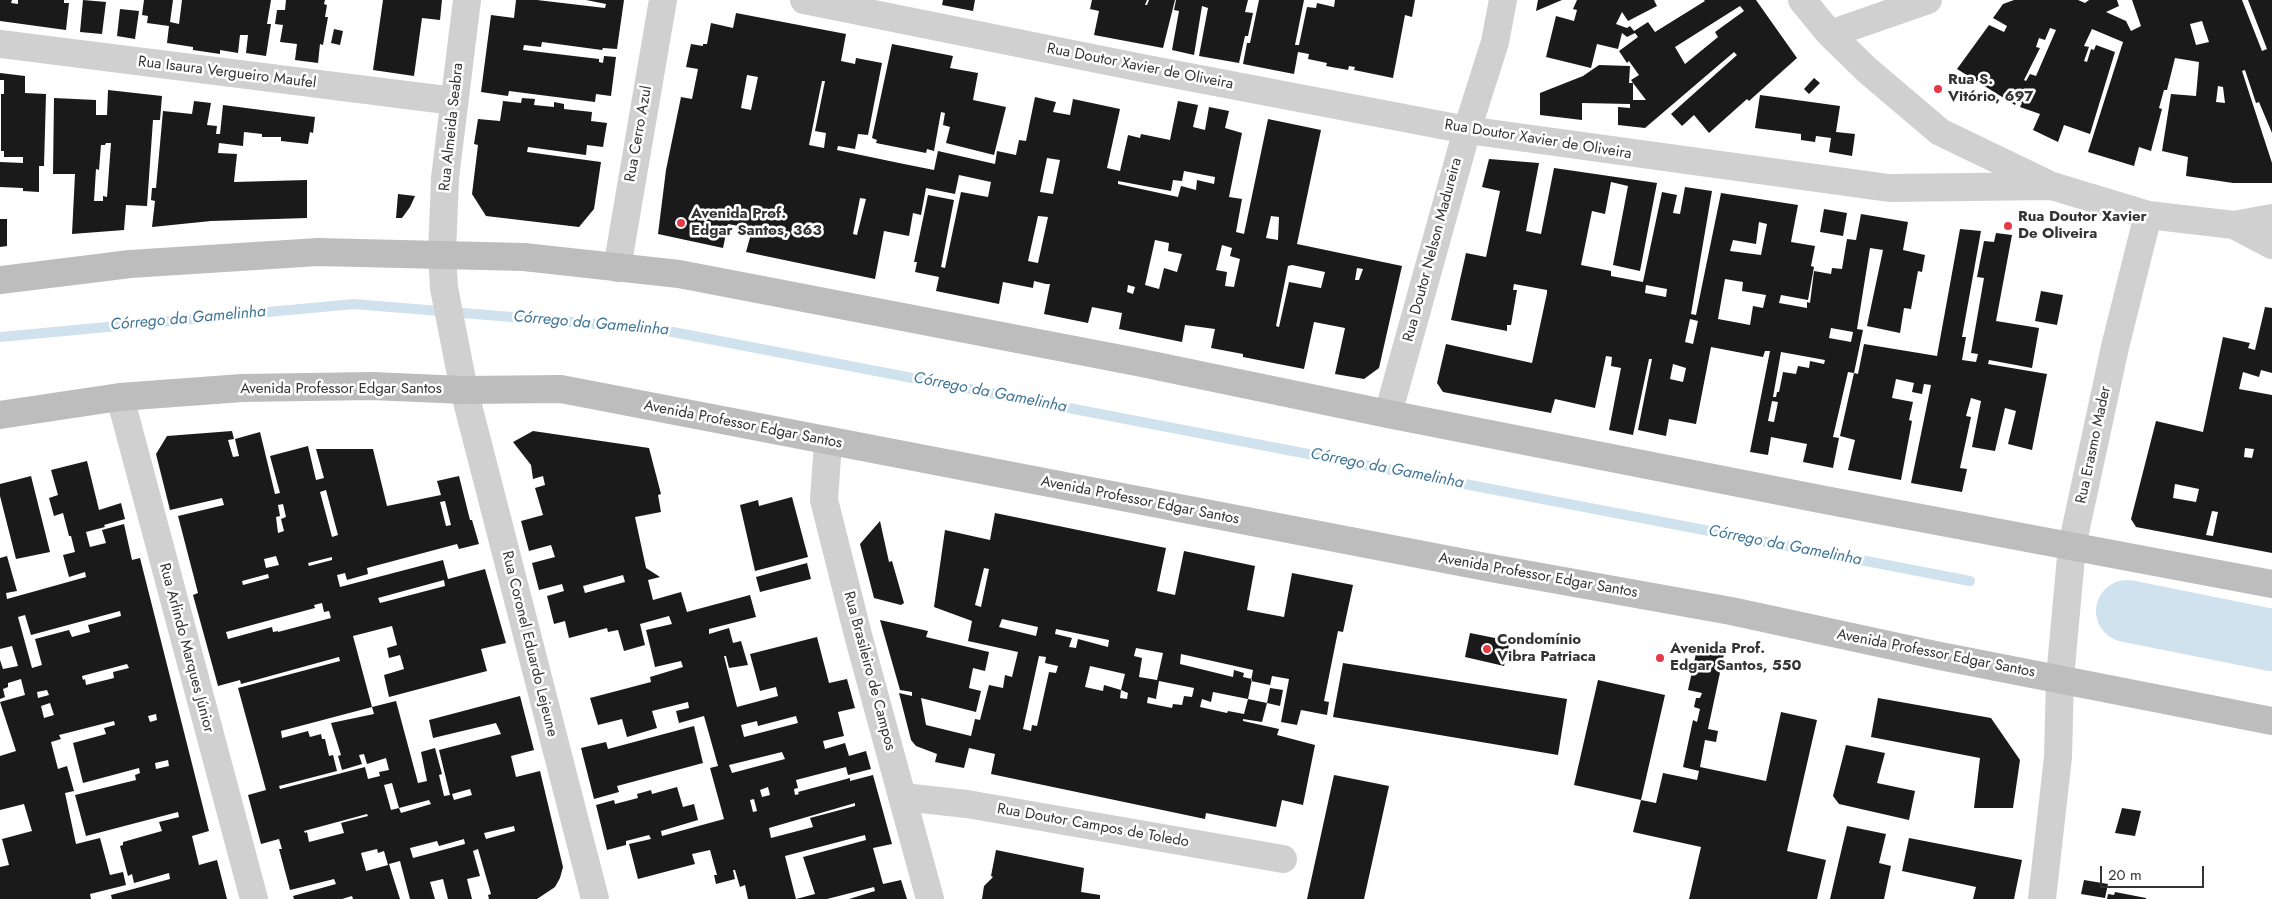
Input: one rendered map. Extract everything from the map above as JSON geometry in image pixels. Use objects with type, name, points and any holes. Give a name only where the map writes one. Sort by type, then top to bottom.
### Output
[{"type":"main road","points":[[0,280],[130,264],[318,252],[524,257],[679,274],[1137,362],[1388,414],[2272,584]]},
{"type":"main road","name":"Avenida Professor Edgar Santos","points":[[0,415],[120,397],[242,388],[372,386],[464,390],[561,389],[828,442],[1491,568],[1731,611],[1935,655],[2272,721]]},
{"type":"street","name":"Rua Almeida Seabra","points":[[444,288],[442,254],[446,178],[467,0]]},
{"type":"street","name":"Rua Cerro Azul","points":[[617,268],[663,0]]},
{"type":"street","name":"Rua Doutor Xavier de Oliveira","points":[[804,0],[1147,70],[1467,130],[1889,188],[2052,186],[2148,215],[2234,225],[2272,245]]},
{"type":"street","name":"Rua Doutor Nelson Madureira","points":[[1388,414],[1467,130],[1495,42],[1504,0]]},
{"type":"street","points":[[1802,0],[1830,34],[1886,88],[1940,132],[2052,186]]},
{"type":"street","points":[[1830,34],[1928,0]]},
{"type":"street","name":"Rua Isaura Vergueiro Maufel","points":[[0,44],[454,101]]},
{"type":"street","name":"Rua Erasmo Mader","points":[[2042,899],[2058,757],[2060,678],[2072,546],[2115,347],[2148,215]]},
{"type":"street","points":[[2234,225],[2272,218]]},
{"type":"street","name":"Rua Coronel Eduardo Lejeune","points":[[444,288],[456,359],[595,899]]},
{"type":"street","name":"Rua Arlindo Marques Júnior","points":[[120,397],[254,899]]},
{"type":"street","name":"Rua Brasileiro de Campos","points":[[828,442],[824,500],[858,635],[930,899]]},
{"type":"street","name":"Rua Doutor Campos de Toledo","points":[[903,797],[967,804],[1283,859]]},
{"type":"building","points":[[0,0],[12,0],[11,3],[18,4],[18,0],[64,0],[64,3],[69,3],[66,30],[0,21]]},
{"type":"building","points":[[83,0],[106,2],[102,34],[80,32]]},
{"type":"building","points":[[144,0],[173,0],[170,22],[179,24],[182,0],[271,0],[267,24],[271,24],[266,56],[246,53],[248,35],[240,35],[238,53],[220,50],[220,54],[193,50],[193,47],[167,43],[169,26],[147,23],[148,16],[142,15]]},
{"type":"building","points":[[286,0],[325,0],[324,4],[327,5],[325,17],[328,17],[323,45],[320,44],[318,63],[295,60],[297,44],[280,42],[283,25],[275,24],[277,10],[285,10]]},
{"type":"building","points":[[383,0],[442,0],[440,20],[422,18],[414,76],[373,70]]},
{"type":"building","points":[[516,0],[537,0],[605,8],[606,4],[586,0],[624,0],[617,49],[603,48],[602,50],[542,42],[541,47],[524,45],[523,50],[599,59],[599,62],[603,63],[604,56],[616,57],[611,96],[596,94],[595,102],[509,91],[508,96],[481,92],[491,15],[514,18]]},
{"type":"building","points":[[943,0],[975,0],[973,11],[942,5]]},
{"type":"building","points":[[1092,0],[1147,0],[1145,5],[1147,5],[1149,0],[1175,0],[1163,48],[1094,35],[1099,11],[1090,9]]},
{"type":"building","points":[[1176,0],[1248,0],[1245,12],[1253,13],[1248,36],[1245,36],[1239,63],[1199,56],[1208,8],[1202,6],[1194,55],[1172,50],[1179,11],[1174,10]]},
{"type":"building","points":[[1259,0],[1304,0],[1295,45],[1299,45],[1307,7],[1316,8],[1317,3],[1334,7],[1335,0],[1415,0],[1412,17],[1405,15],[1393,78],[1354,70],[1355,67],[1349,66],[1348,70],[1326,66],[1327,63],[1308,59],[1309,54],[1298,52],[1294,74],[1243,64],[1247,43],[1250,43]]},
{"type":"building","points":[[1538,0],[1562,0],[1536,11]]},
{"type":"building","points":[[1577,0],[1654,0],[1657,6],[1628,21],[1622,12],[1616,24],[1627,28],[1630,26],[1634,31],[1648,22],[1655,32],[1704,0],[1756,0],[1797,58],[1749,101],[1747,99],[1709,133],[1694,115],[1682,126],[1671,114],[1737,55],[1734,52],[1645,128],[1618,125],[1618,107],[1630,108],[1630,104],[1582,103],[1582,120],[1540,115],[1540,93],[1583,76],[1599,65],[1630,66],[1629,83],[1633,83],[1631,80],[1639,75],[1629,61],[1627,63],[1619,51],[1638,37],[1635,33],[1627,37],[1622,33],[1618,49],[1597,44],[1591,68],[1546,57],[1556,16],[1574,21],[1577,10],[1573,9]],"holes":[[[1740,6],[1744,11],[1715,32],[1718,37],[1685,64],[1675,47]],[[1633,83],[1646,100],[1633,100]]]},
{"type":"building","points":[[2014,0],[2078,0],[2085,3],[2089,0],[2117,0],[2119,6],[2106,12],[2126,21],[2131,31],[2141,26],[2132,0],[2242,0],[2262,51],[2267,49],[2248,0],[2272,0],[2272,133],[2259,102],[2256,103],[2245,70],[2242,71],[2272,163],[2272,183],[2233,183],[2186,176],[2188,157],[2162,151],[2171,94],[2196,96],[2199,62],[2175,58],[2167,90],[2164,90],[2159,108],[2162,109],[2151,151],[2139,147],[2134,166],[2088,152],[2123,42],[2092,29],[2084,46],[2089,47],[2084,61],[2087,62],[2091,49],[2094,50],[2096,45],[2115,52],[2090,134],[2064,125],[2058,142],[2033,130],[2040,114],[2020,107],[2022,103],[2017,102],[2015,105],[1957,69],[1989,25],[2004,32],[2007,26],[1993,18],[2003,4]],"holes":[[[2202,21],[2209,42],[2196,45],[2190,24]],[[2050,28],[2056,30],[2036,76],[2030,74],[2026,81],[2024,80],[2040,48],[2036,47],[2039,38],[2045,40]],[[2218,86],[2223,87],[2225,103],[2216,102]]]},
{"type":"building","points":[[120,9],[139,11],[135,39],[117,36]]},
{"type":"building","points":[[736,13],[846,34],[841,61],[855,64],[856,58],[882,63],[868,135],[858,134],[855,149],[838,146],[837,150],[934,170],[938,151],[995,164],[997,151],[1016,155],[1019,140],[1026,141],[1035,97],[1056,102],[1053,112],[1070,115],[1073,99],[1120,109],[1107,168],[1120,171],[1128,135],[1140,138],[1141,134],[1170,140],[1178,101],[1198,105],[1193,127],[1205,130],[1209,107],[1229,111],[1225,128],[1242,133],[1229,197],[1242,199],[1236,232],[1244,234],[1268,119],[1321,130],[1297,244],[1402,266],[1379,368],[1364,379],[1335,374],[1345,328],[1314,322],[1304,369],[1243,357],[1243,354],[1211,348],[1215,329],[1185,325],[1182,342],[1119,329],[1122,313],[1092,307],[1088,323],[1044,314],[1050,284],[1034,281],[1033,288],[1003,282],[999,304],[936,291],[939,277],[915,272],[917,262],[914,262],[928,195],[954,200],[941,267],[945,268],[961,192],[988,197],[991,182],[959,175],[955,194],[926,188],[921,215],[913,213],[909,236],[884,231],[875,279],[746,252],[751,234],[748,233],[749,228],[728,224],[723,248],[658,234],[666,170],[681,97],[692,99],[698,69],[686,67],[691,44],[703,46],[703,44],[707,44],[711,23],[733,28]],"holes":[[[747,75],[758,77],[751,110],[741,108]],[[822,81],[825,81],[815,131],[826,133],[824,148],[809,145]],[[1047,158],[1060,160],[1053,194],[1040,192]],[[1184,171],[1215,177],[1214,184],[1197,180],[1196,190],[1181,186],[1178,197],[1118,184],[1118,181],[1171,191],[1173,180],[1182,181]],[[860,198],[866,199],[857,235],[853,234]],[[1038,216],[1048,217],[1038,263],[1028,261]],[[1271,216],[1279,217],[1278,240],[1266,238]],[[1155,240],[1169,243],[1168,251],[1182,254],[1177,272],[1164,268],[1159,289],[1145,285]],[[1222,245],[1232,248],[1230,256],[1240,259],[1234,287],[1225,286],[1227,272],[1216,270]],[[1292,265],[1325,272],[1321,288],[1289,282],[1279,327],[1276,326],[1288,266]],[[1357,268],[1363,269],[1359,280],[1355,280]],[[1128,285],[1135,287],[1133,294],[1127,292]]]},
{"type":"building","points":[[334,29],[343,31],[340,45],[331,43]]},
{"type":"building","points":[[892,44],[953,56],[950,68],[978,73],[973,100],[1006,107],[994,155],[946,143],[950,127],[943,125],[945,113],[941,112],[934,151],[927,149],[926,153],[876,143],[877,140],[872,138]]},
{"type":"building","points":[[0,73],[25,76],[25,93],[46,94],[44,166],[39,166],[39,192],[23,191],[23,188],[0,187],[0,162],[23,163],[23,157],[4,157],[4,151],[1,151],[1,94],[4,94],[4,80],[0,80]]},
{"type":"building","points":[[1814,78],[1820,83],[1809,94],[1804,89]]},
{"type":"building","points":[[108,90],[162,96],[160,120],[153,120],[147,206],[126,205],[124,230],[72,234],[75,174],[53,174],[54,98],[96,100],[96,115],[107,115]],"holes":[[[111,143],[107,197],[103,196],[103,201],[94,201],[96,169],[99,170],[101,145]]]},
{"type":"building","points":[[1760,95],[1840,106],[1836,132],[1855,134],[1852,156],[1829,152],[1831,138],[1816,136],[1815,142],[1801,140],[1801,134],[1755,128]]},
{"type":"building","points":[[522,98],[535,99],[534,105],[554,107],[554,102],[564,104],[564,109],[592,112],[591,121],[607,123],[603,147],[587,145],[586,155],[528,147],[527,152],[601,162],[594,209],[579,227],[486,216],[472,194],[478,145],[474,144],[478,119],[500,121],[503,101],[521,103]]},
{"type":"building","points":[[194,101],[211,103],[207,125],[217,126],[216,134],[220,134],[223,105],[315,117],[313,133],[310,132],[308,144],[281,141],[281,137],[262,137],[262,134],[244,132],[243,146],[219,143],[218,153],[237,154],[234,182],[307,180],[307,218],[211,221],[152,227],[155,201],[151,200],[152,188],[156,188],[163,111],[192,114]]},
{"type":"building","points":[[1489,159],[1539,163],[1526,231],[1541,234],[1554,168],[1657,183],[1640,271],[1613,265],[1628,186],[1611,182],[1605,214],[1592,211],[1581,265],[1611,271],[1611,276],[1643,282],[1662,192],[1677,195],[1673,213],[1680,214],[1685,187],[1712,191],[1691,314],[1696,315],[1721,193],[1798,205],[1791,242],[1815,246],[1811,266],[1814,267],[1808,300],[1781,295],[1779,303],[1807,308],[1807,302],[1810,303],[1814,271],[1831,274],[1832,268],[1842,269],[1847,239],[1856,240],[1861,214],[1908,222],[1903,250],[1925,255],[1922,272],[1918,271],[1911,309],[1904,308],[1900,333],[1867,326],[1883,250],[1870,248],[1857,329],[1863,330],[1854,373],[1848,372],[1833,437],[1839,438],[1833,468],[1803,462],[1807,444],[1771,437],[1768,455],[1750,452],[1770,351],[1765,351],[1763,357],[1711,347],[1696,424],[1669,419],[1666,436],[1638,430],[1652,359],[1649,359],[1633,435],[1609,430],[1621,368],[1611,366],[1612,357],[1606,356],[1595,408],[1555,399],[1551,413],[1443,392],[1437,383],[1446,344],[1532,363],[1547,293],[1547,290],[1514,284],[1513,290],[1517,290],[1511,325],[1507,325],[1507,331],[1451,320],[1466,253],[1486,257],[1500,191],[1482,187]],"holes":[[[1759,222],[1767,224],[1761,255],[1730,251],[1733,240],[1756,244]],[[1725,279],[1743,282],[1742,291],[1766,295],[1763,308],[1753,306],[1750,325],[1718,319]],[[1646,285],[1667,289],[1666,297],[1645,293]],[[1690,319],[1698,321],[1693,344],[1685,342]],[[1831,328],[1853,332],[1851,342],[1829,338]],[[1781,352],[1825,360],[1824,364],[1810,361],[1809,368],[1798,366],[1796,374],[1783,372],[1779,392],[1777,392],[1776,397],[1773,397]],[[1673,364],[1686,368],[1683,382],[1670,379]],[[1772,401],[1778,402],[1774,422],[1768,421]]]},
{"type":"building","points":[[398,194],[415,196],[402,218],[396,218]]},
{"type":"building","points":[[1824,209],[1847,213],[1843,236],[1820,232]]},
{"type":"building","points":[[0,219],[7,219],[7,246],[0,247]]},
{"type":"building","points":[[1960,229],[1981,231],[1962,337],[1966,337],[1962,360],[1976,362],[1978,354],[1971,353],[1984,278],[1977,277],[1984,241],[1994,242],[1996,233],[2012,235],[1996,321],[2039,328],[2032,368],[1989,360],[1988,364],[2047,374],[2032,450],[2008,444],[2016,411],[2005,408],[1995,451],[1972,447],[1981,401],[1971,398],[1966,416],[1971,417],[1960,468],[1967,469],[1962,492],[1911,483],[1931,385],[1924,384],[1922,394],[1912,392],[1914,383],[1896,379],[1892,398],[1913,402],[1909,420],[1912,421],[1901,480],[1848,470],[1855,440],[1840,436],[1854,373],[1858,374],[1864,344],[1937,356]]},
{"type":"building","points":[[2041,291],[2063,295],[2057,325],[2035,321]]},
{"type":"building","points":[[2265,307],[2272,308],[2272,373],[2261,370],[2259,377],[2243,372],[2239,389],[2272,395],[2272,553],[2136,527],[2131,519],[2156,421],[2203,432],[2223,337],[2250,343],[2248,348],[2255,350]],"holes":[[[2245,448],[2254,449],[2252,458],[2244,457]],[[2175,484],[2199,489],[2196,502],[2173,498]],[[2212,511],[2218,512],[2213,536],[2206,535]]]},
{"type":"building","points":[[232,431],[234,439],[228,440],[233,457],[239,456],[235,439],[260,432],[275,494],[280,493],[270,456],[308,446],[316,480],[324,478],[316,449],[373,449],[387,506],[441,495],[437,481],[459,476],[470,520],[472,520],[479,544],[459,549],[457,544],[367,568],[368,574],[347,580],[345,573],[337,575],[340,587],[443,560],[448,579],[485,569],[506,643],[481,649],[487,671],[389,697],[384,675],[404,669],[400,655],[389,658],[387,648],[397,645],[392,626],[353,636],[372,707],[396,701],[418,783],[427,781],[421,752],[435,748],[442,774],[439,775],[444,796],[450,795],[439,750],[501,734],[496,723],[433,738],[429,720],[520,696],[534,750],[511,756],[516,777],[540,771],[563,867],[555,887],[537,899],[489,899],[488,895],[491,894],[478,849],[473,851],[480,876],[467,879],[472,899],[448,899],[443,879],[430,882],[435,899],[410,899],[400,861],[389,864],[400,899],[353,899],[352,896],[342,899],[294,899],[293,896],[336,884],[334,879],[290,890],[279,849],[282,849],[279,839],[261,844],[248,795],[266,790],[238,688],[340,661],[339,657],[241,684],[240,680],[218,686],[193,595],[198,593],[178,516],[224,505],[222,498],[170,510],[156,454],[167,436]],"holes":[[[326,490],[338,535],[332,537],[320,492]],[[445,501],[451,525],[446,526],[440,502]],[[283,504],[286,517],[281,519],[284,531],[278,533],[276,517],[280,516],[278,505]],[[276,556],[279,565],[266,568],[264,559]],[[332,557],[332,560],[309,566],[308,563]],[[268,574],[269,578],[243,585],[242,581]],[[444,580],[445,586],[380,603],[378,598]],[[322,603],[324,612],[329,611],[331,618],[278,632],[273,632],[272,627],[228,639],[226,632],[315,608],[314,605]],[[372,707],[374,714],[331,723],[341,755],[338,756],[342,770],[362,764],[359,755],[364,754],[367,764],[386,758],[389,770],[379,772],[380,776],[368,779],[365,767],[280,789],[279,786],[337,771],[333,755],[329,756],[325,739],[322,739],[321,734],[310,737],[308,731],[282,738],[281,731]],[[392,783],[399,808],[391,810],[384,785]],[[470,789],[472,795],[454,800],[452,794]],[[429,800],[431,804],[401,813],[399,808]],[[367,814],[368,816],[341,823],[344,833],[309,842],[307,832],[305,833],[304,831]],[[514,826],[515,831],[486,839],[484,833]],[[464,839],[465,844],[413,858],[410,848],[437,841],[439,846]],[[377,849],[378,853],[384,851],[388,865],[366,871],[361,853]]]},
{"type":"building","points":[[533,431],[649,448],[661,494],[658,495],[661,512],[635,517],[646,568],[660,577],[648,580],[653,600],[681,592],[687,612],[750,595],[756,617],[709,629],[709,634],[729,628],[733,643],[741,641],[748,665],[729,668],[726,656],[724,656],[737,707],[778,696],[776,687],[760,691],[750,654],[817,637],[829,683],[847,679],[855,708],[838,712],[844,736],[823,741],[825,749],[845,743],[849,756],[866,751],[871,769],[848,775],[846,767],[796,780],[798,788],[794,789],[795,795],[799,794],[798,792],[850,778],[850,781],[873,775],[892,844],[873,848],[883,884],[901,880],[907,899],[849,899],[875,891],[874,887],[827,899],[796,899],[748,899],[745,885],[740,887],[735,870],[733,870],[735,879],[716,884],[714,875],[717,875],[710,850],[692,854],[695,864],[638,879],[629,844],[651,839],[649,835],[626,841],[626,845],[607,850],[596,805],[614,800],[615,804],[638,798],[637,794],[651,790],[652,794],[677,787],[683,807],[694,804],[698,820],[661,831],[662,836],[724,819],[710,768],[718,766],[704,716],[679,723],[676,711],[689,708],[688,702],[652,711],[657,728],[627,737],[622,719],[598,725],[590,698],[651,682],[650,677],[683,667],[681,661],[655,667],[646,630],[672,624],[669,616],[640,624],[645,645],[624,651],[618,630],[608,632],[607,628],[569,638],[565,621],[554,624],[547,596],[564,591],[562,584],[539,590],[532,563],[555,557],[551,545],[529,551],[521,521],[543,515],[535,488],[545,485],[543,476],[533,479],[531,465],[513,442]],"holes":[[[623,575],[625,582],[585,593],[583,586]],[[796,716],[798,723],[744,737],[741,725],[757,721],[758,726]],[[782,752],[785,759],[732,773],[729,765]],[[768,787],[770,795],[762,797],[760,790]],[[754,799],[757,811],[753,812],[750,800]],[[855,803],[855,806],[810,818],[813,827],[771,838],[769,828]],[[865,835],[866,840],[803,857],[815,894],[796,899],[785,856]]]},
{"type":"building","points":[[87,461],[99,510],[121,503],[125,519],[86,532],[90,547],[106,543],[102,530],[124,524],[132,560],[140,558],[209,831],[192,836],[199,865],[217,860],[227,899],[112,899],[111,895],[170,879],[169,873],[134,883],[132,874],[128,876],[120,846],[123,845],[123,842],[162,831],[159,822],[179,817],[178,812],[86,836],[75,795],[136,780],[135,775],[140,773],[139,768],[83,783],[73,743],[106,734],[104,728],[115,725],[114,721],[59,735],[61,739],[51,742],[58,769],[67,766],[74,791],[65,793],[76,844],[100,838],[110,875],[123,872],[126,885],[90,894],[91,899],[0,899],[0,867],[9,865],[2,839],[32,831],[24,804],[0,810],[0,756],[16,751],[0,702],[25,695],[21,679],[8,683],[8,687],[3,689],[5,697],[0,699],[0,660],[3,669],[18,666],[12,646],[0,649],[0,558],[7,556],[17,591],[6,593],[7,599],[86,577],[85,572],[69,577],[63,555],[75,552],[63,513],[54,516],[49,498],[58,495],[51,470]],"holes":[[[120,611],[121,616],[88,625],[90,632],[72,637],[69,630],[35,639],[42,665],[32,668],[18,617],[25,615],[31,635]],[[127,664],[129,668],[113,672],[114,678],[86,685],[85,679],[83,680],[82,676]],[[47,690],[49,695],[38,698],[37,692]],[[50,703],[54,715],[44,718],[41,706]],[[156,714],[157,720],[150,722],[148,716]],[[168,760],[169,766],[156,769],[155,763]]]},
{"type":"building","points":[[31,476],[50,552],[16,559],[0,496],[0,484]]},
{"type":"building","points":[[792,497],[808,557],[755,571],[740,505],[758,500],[759,506]]},
{"type":"building","points":[[995,513],[1166,548],[1157,591],[1175,595],[1184,551],[1255,566],[1247,610],[1284,617],[1292,573],[1353,585],[1343,632],[1338,631],[1324,701],[1329,702],[1327,715],[1301,710],[1297,725],[1281,722],[1289,679],[1272,676],[1270,685],[1252,681],[1248,699],[1267,703],[1262,722],[1243,719],[1243,721],[1279,729],[1277,735],[1315,745],[1303,805],[1282,800],[1276,827],[1206,813],[1205,819],[991,774],[995,754],[969,748],[964,768],[935,762],[937,754],[916,746],[911,740],[899,693],[912,696],[912,692],[900,690],[880,620],[928,631],[926,637],[989,652],[985,671],[973,668],[969,688],[981,691],[976,712],[921,698],[926,725],[971,736],[975,719],[980,720],[989,685],[1003,688],[1005,675],[1012,677],[1018,652],[968,641],[972,621],[934,607],[945,530],[990,540]],"holes":[[[984,568],[989,569],[981,607],[975,605]],[[1002,619],[1038,627],[1036,636],[999,627]],[[1056,629],[1109,640],[1108,647],[1078,639],[1076,648],[1069,647],[1072,638],[1055,634]],[[1136,648],[1163,653],[1157,680],[1139,677],[1142,658],[1134,656]],[[1181,654],[1253,670],[1251,679],[1243,677],[1244,673],[1234,670],[1233,677],[1180,664]],[[1039,656],[1046,657],[1045,663],[1058,666],[1056,673],[1049,672],[1037,726],[1032,725],[1031,731],[1023,729]],[[1090,666],[1125,674],[1121,690],[1104,685],[1103,691],[1085,687]],[[1159,681],[1194,688],[1192,697],[1184,696],[1182,705],[1173,704],[1172,708],[1147,703],[1148,697],[1156,699]],[[1121,690],[1128,693],[1127,699],[1120,698]],[[1213,692],[1248,699],[1244,714],[1228,711],[1227,713],[1200,707],[1202,699],[1211,702]]]},
{"type":"building","points":[[880,521],[889,562],[892,561],[904,603],[901,605],[874,598],[860,544]]},
{"type":"building","points":[[807,563],[811,579],[760,592],[756,577]]},
{"type":"building","name":"Condomínio Vibra Patriaca","points":[[1470,633],[1510,641],[1504,666],[1465,657]]},
{"type":"building","points":[[1697,649],[1724,654],[1708,729],[1718,731],[1716,742],[1705,740],[1700,767],[1766,781],[1781,712],[1817,720],[1787,851],[1826,860],[1817,899],[1689,899],[1701,847],[1633,832],[1641,800],[1656,803],[1663,773],[1697,780],[1699,771],[1683,767],[1693,720],[1697,722],[1700,709],[1694,707],[1696,698],[1700,698],[1702,693],[1688,690]]},
{"type":"building","points":[[1343,663],[1567,699],[1558,755],[1333,717]]},
{"type":"building","points":[[1598,680],[1665,695],[1641,800],[1574,785]]},
{"type":"building","points":[[1270,688],[1283,690],[1280,706],[1267,703]]},
{"type":"building","points":[[1878,698],[1991,718],[2020,760],[2013,808],[1974,808],[1980,758],[1871,737]]},
{"type":"building","points":[[694,726],[703,763],[617,786],[619,792],[594,799],[581,748],[606,742],[608,749]]},
{"type":"building","points":[[1846,745],[1885,753],[1877,783],[1915,791],[1909,820],[1839,804],[1833,796]]},
{"type":"building","points":[[1334,775],[1389,786],[1364,899],[1307,899]]},
{"type":"building","points":[[2122,808],[2141,811],[2135,836],[2115,833]]},
{"type":"building","points":[[1847,826],[1886,834],[1879,863],[1891,866],[1884,899],[1830,899]]},
{"type":"building","points":[[1909,838],[2022,860],[2014,899],[1973,899],[1976,887],[1902,871]]},
{"type":"building","points":[[996,850],[1084,868],[1081,892],[1100,895],[1100,899],[982,899],[984,886],[993,877],[991,876]]},
{"type":"building","points":[[2084,880],[2108,884],[2105,898],[2081,894]]},
{"type":"building","points":[[2115,892],[2146,899],[2107,899],[2108,894],[2114,895]]},
{"type":"waterway","name":"Córrego da Gamelinha","points":[[0,337],[354,304],[657,329],[1970,581]]},
{"type":"waterway","name":"Córrego da Gamelinha","points":[[2127,611],[2272,640]]},
{"type":"place","name":"Rua S. Vitório, 697","points":[[1938,89]]},
{"type":"place","name":"Avenida Prof. Edgar Santos, 363","points":[[681,223]]},
{"type":"place","name":"Rua Doutor Xavier De Oliveira","points":[[2008,226]]},
{"type":"place","name":"Condomínio Vibra Patriaca","points":[[1487,649]]},
{"type":"place","name":"Avenida Prof. Edgar Santos, 550","points":[[1660,658]]}]
